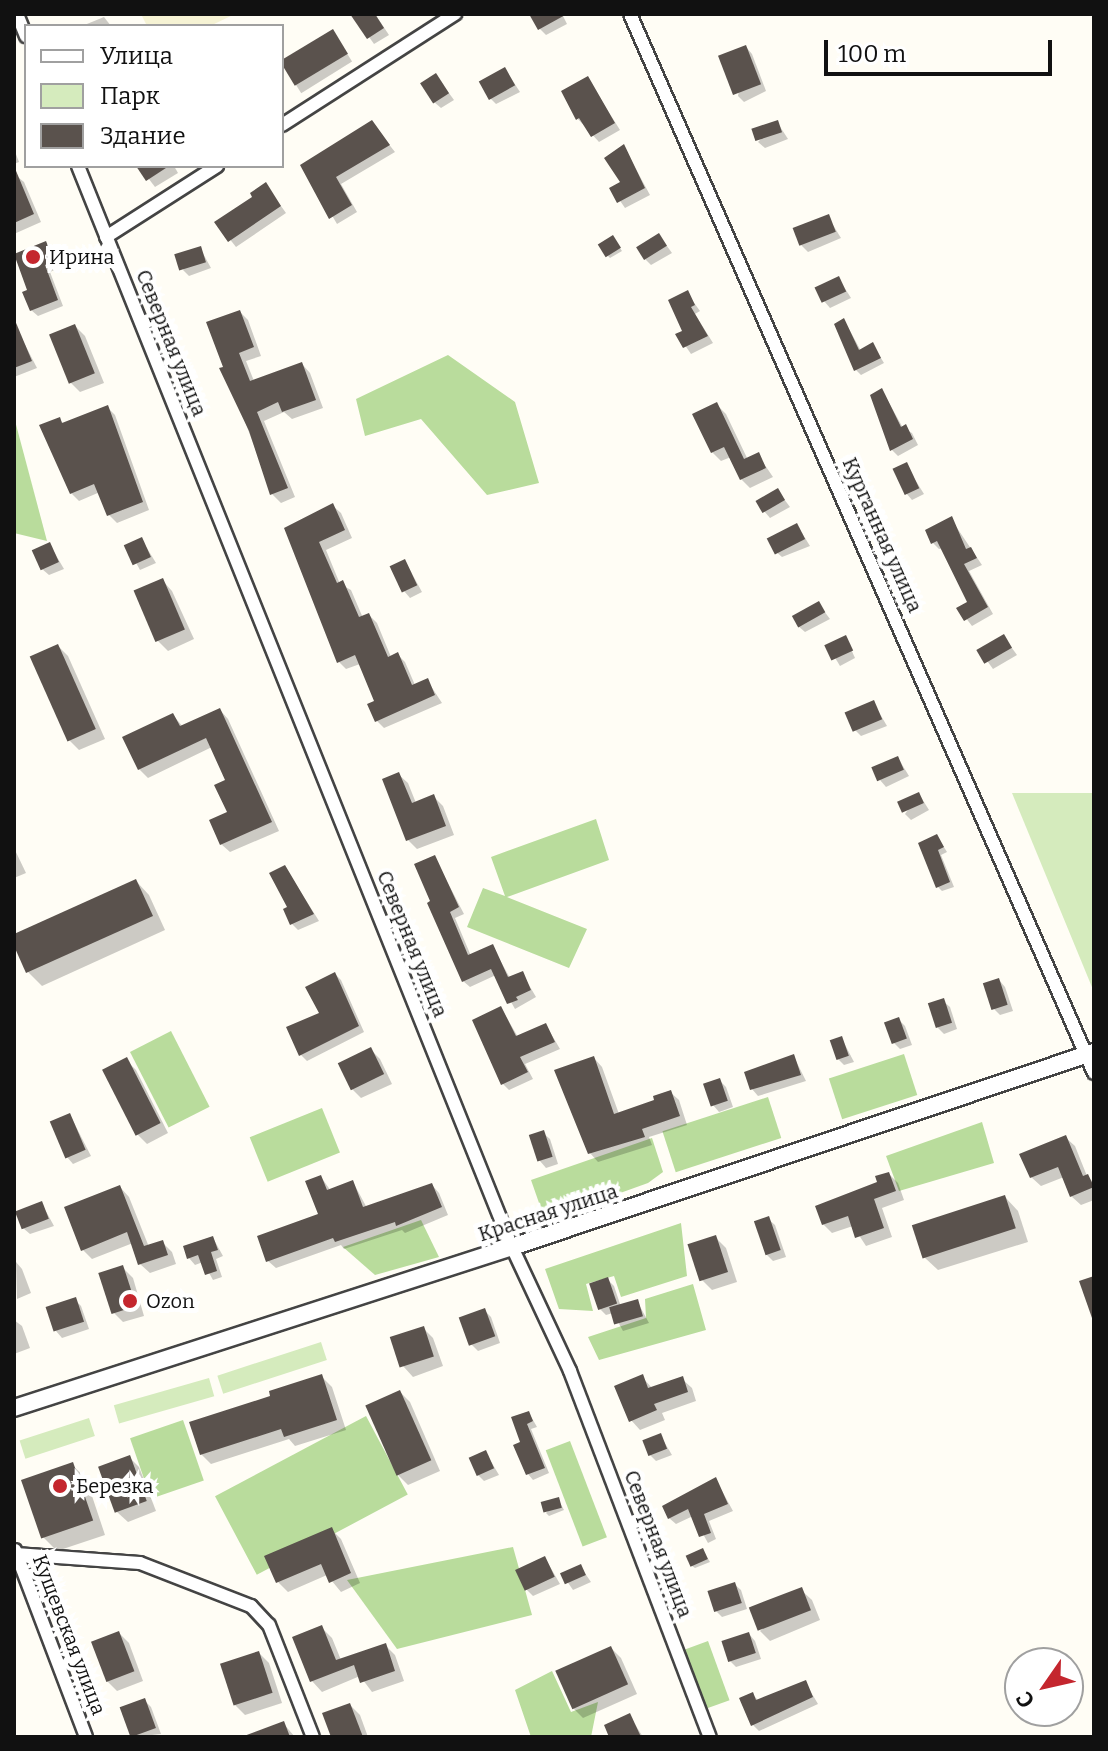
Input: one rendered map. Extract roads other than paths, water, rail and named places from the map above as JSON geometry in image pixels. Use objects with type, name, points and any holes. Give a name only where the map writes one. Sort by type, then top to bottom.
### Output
[{"type":"street","points":[[284,124],[455,14]]},
{"type":"street","name":"Курганная улица","points":[[630,14],[1090,1053],[1094,1073]]},
{"type":"street","name":"Северная улица","points":[[79,168],[512,1247],[570,1371],[710,1737]]},
{"type":"street","points":[[106,237],[214,168]]},
{"type":"street","name":"Красная улица","points":[[14,1408],[512,1247],[1090,1053]]},
{"type":"street","points":[[15,1551],[140,1563],[251,1606],[269,1625],[313,1737]]},
{"type":"street","name":"Кущевская улица","points":[[15,1551],[86,1737]]},
{"type":"place","name":"Ирина","points":[[33,257]]},
{"type":"place","name":"Ozon","points":[[130,1301]]},
{"type":"place","name":"Березка","points":[[60,1486]]}]
